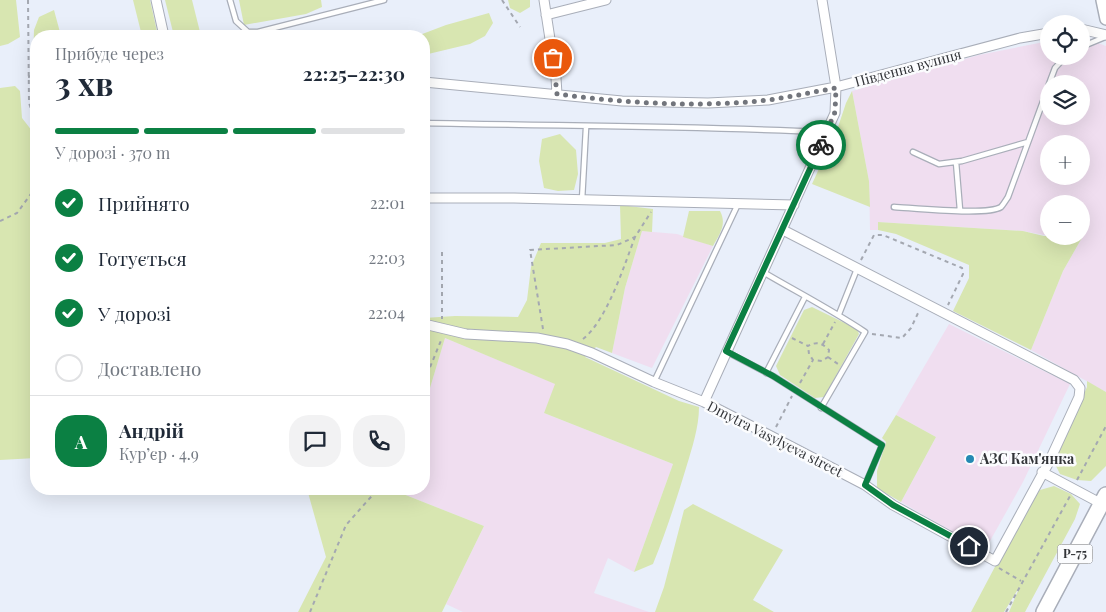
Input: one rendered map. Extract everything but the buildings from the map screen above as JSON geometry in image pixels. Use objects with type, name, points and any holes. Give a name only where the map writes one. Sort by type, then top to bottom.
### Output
[{"type":"main road","name":"Р-75","points":[[1044,612],[1104,499]]},
{"type":"street","points":[[156,0],[163,30]]},
{"type":"street","points":[[544,0],[557,94]]},
{"type":"street","points":[[546,15],[606,0]]},
{"type":"street","points":[[704,402],[835,112],[836,88],[822,0]]},
{"type":"street","points":[[1102,0],[1106,19]]},
{"type":"street","points":[[1090,32],[1106,36]]},
{"type":"street","name":"Південна вулиця","points":[[430,83],[622,101],[708,103],[768,100],[836,88],[1020,38],[1040,35]]},
{"type":"street","points":[[430,198],[794,205]]},
{"type":"street","name":"Dmytra Vasylyeva street","points":[[430,325],[466,334],[546,340],[574,346],[704,402],[771,436],[865,485],[893,505],[995,561],[1075,406],[1080,388],[1074,380],[783,230]]},
{"type":"street","points":[[1042,472],[1104,499]]},
{"type":"lane","points":[[230,0],[236,21],[246,30]]},
{"type":"lane","points":[[266,30],[384,0]]},
{"type":"lane","points":[[1090,43],[1106,36]]},
{"type":"lane","points":[[894,207],[988,210],[1001,207],[1008,197],[1040,109]]},
{"type":"lane","points":[[430,123],[586,128],[729,128],[827,132]]},
{"type":"lane","points":[[582,200],[586,128]]},
{"type":"lane","points":[[913,152],[940,164],[956,162],[1028,142]]},
{"type":"lane","points":[[956,162],[960,210]]},
{"type":"lane","points":[[654,382],[738,204]]},
{"type":"lane","points":[[839,314],[857,269]]},
{"type":"lane","points":[[763,272],[805,297],[839,314],[865,332],[821,408]]},
{"type":"lane","points":[[766,373],[805,297]]},
{"type":"lane","points":[[726,351],[766,373],[882,445],[865,485]]},
{"type":"path","points":[[28,0],[27,77],[30,106]]},
{"type":"path","points":[[502,0],[520,27]]},
{"type":"path","points":[[0,221],[17,213],[30,195]]},
{"type":"path","points":[[574,346],[586,337],[596,324],[615,289],[635,237],[658,202]]},
{"type":"path","points":[[857,269],[874,236],[883,235],[962,268],[963,274],[944,314]]},
{"type":"path","points":[[546,340],[530,250],[617,245],[635,237]]},
{"type":"path","points":[[430,367],[445,329],[440,313],[442,252]]},
{"type":"path","points":[[865,332],[902,338],[911,328],[923,303]]},
{"type":"path","points":[[823,344],[839,314]]},
{"type":"path","points":[[786,335],[808,346]]},
{"type":"path","points":[[814,343],[823,344],[829,350],[828,357],[822,361],[813,360],[809,354],[808,346],[814,343]]},
{"type":"path","points":[[828,357],[844,369]]},
{"type":"path","points":[[771,436],[813,360]]},
{"type":"path","points":[[1077,480],[1106,426]]},
{"type":"path","points":[[1006,612],[1071,494]]},
{"type":"path","points":[[310,612],[346,525],[373,495]]},
{"type":"path","points":[[993,565],[1022,582]]},
{"type":"shaded area","points":[[1090,40],[1106,46],[1106,392],[1031,350],[1063,271],[1078,245],[1090,245],[1090,195],[1040,195],[1040,234],[1023,231],[878,222],[878,230],[870,230],[869,181],[852,91],[979,55],[1040,43],[1040,65],[1090,65]]},
{"type":"shaded area","points":[[642,231],[677,234],[713,246],[652,368],[612,353],[625,288]]},
{"type":"shaded area","points":[[949,324],[1070,384],[1023,482],[985,550],[901,502],[936,437],[896,415]]},
{"type":"shaded area","points":[[445,338],[556,384],[544,413],[673,464],[634,572],[608,558],[594,593],[649,612],[463,612],[446,604],[484,526],[406,495],[430,495],[430,388]]},
{"type":"green space","points":[[0,0],[16,0],[20,37],[0,46]]},
{"type":"green space","points":[[133,0],[150,0],[157,30],[140,30]]},
{"type":"green space","points":[[165,0],[192,0],[200,30],[172,30]]},
{"type":"green space","points":[[239,0],[321,0],[322,7],[306,14],[244,25]]},
{"type":"green space","points":[[508,0],[530,0],[530,7],[520,13],[510,8]]},
{"type":"green space","points":[[54,10],[59,30],[34,30],[39,17]]},
{"type":"green space","points":[[489,13],[493,23],[485,36],[470,44],[430,54],[430,31]]},
{"type":"green space","points":[[15,86],[20,91],[22,118],[30,128],[30,458],[0,460],[0,88]]},
{"type":"green space","points":[[852,91],[869,181],[870,207],[812,184]]},
{"type":"green space","points":[[560,134],[576,150],[578,174],[574,190],[558,191],[544,188],[539,161],[542,139]]},
{"type":"green space","points":[[620,205],[653,209],[652,232],[642,231],[625,288],[612,353],[596,347],[585,357],[679,401],[699,407],[693,445],[658,552],[653,564],[634,572],[673,464],[544,413],[555,384],[445,338],[430,388],[430,318],[518,317],[527,300],[531,267],[541,243],[605,243],[621,239]]},
{"type":"green space","points":[[689,211],[720,211],[723,225],[713,246],[683,237]]},
{"type":"green space","points":[[878,222],[1023,231],[1040,235],[1040,245],[1078,245],[1063,271],[1031,350],[953,311],[969,278],[969,265],[896,234],[878,230]]},
{"type":"green space","points":[[812,307],[857,329],[859,334],[824,397],[815,398],[780,375],[776,366],[804,310]]},
{"type":"green space","points":[[1087,381],[1106,392],[1106,466],[1091,481],[1077,480],[1060,474],[1054,462],[1087,387]]},
{"type":"green space","points":[[896,415],[936,437],[901,502],[877,488],[877,471],[886,442],[882,438]]},
{"type":"green space","points":[[1054,486],[1071,494],[1080,504],[1075,519],[1025,612],[1009,612],[1020,586],[1004,612],[971,612],[1024,512],[1040,490]]},
{"type":"green space","points":[[309,495],[406,495],[484,526],[442,612],[298,612],[326,557]]},
{"type":"green space","points":[[693,504],[783,550],[753,600],[774,612],[655,612],[664,587],[684,510]]},
{"type":"way so far","points":[[553,58],[557,94],[578,97],[622,101],[708,103],[768,100],[836,88],[835,112],[821,145]]},
{"type":"place","name":"АЗС Кам'янка","points":[[970,459]]},
{"type":"route","points":[[821,145],[726,351],[773,376],[882,445],[865,485],[893,505],[969,546]]}]
